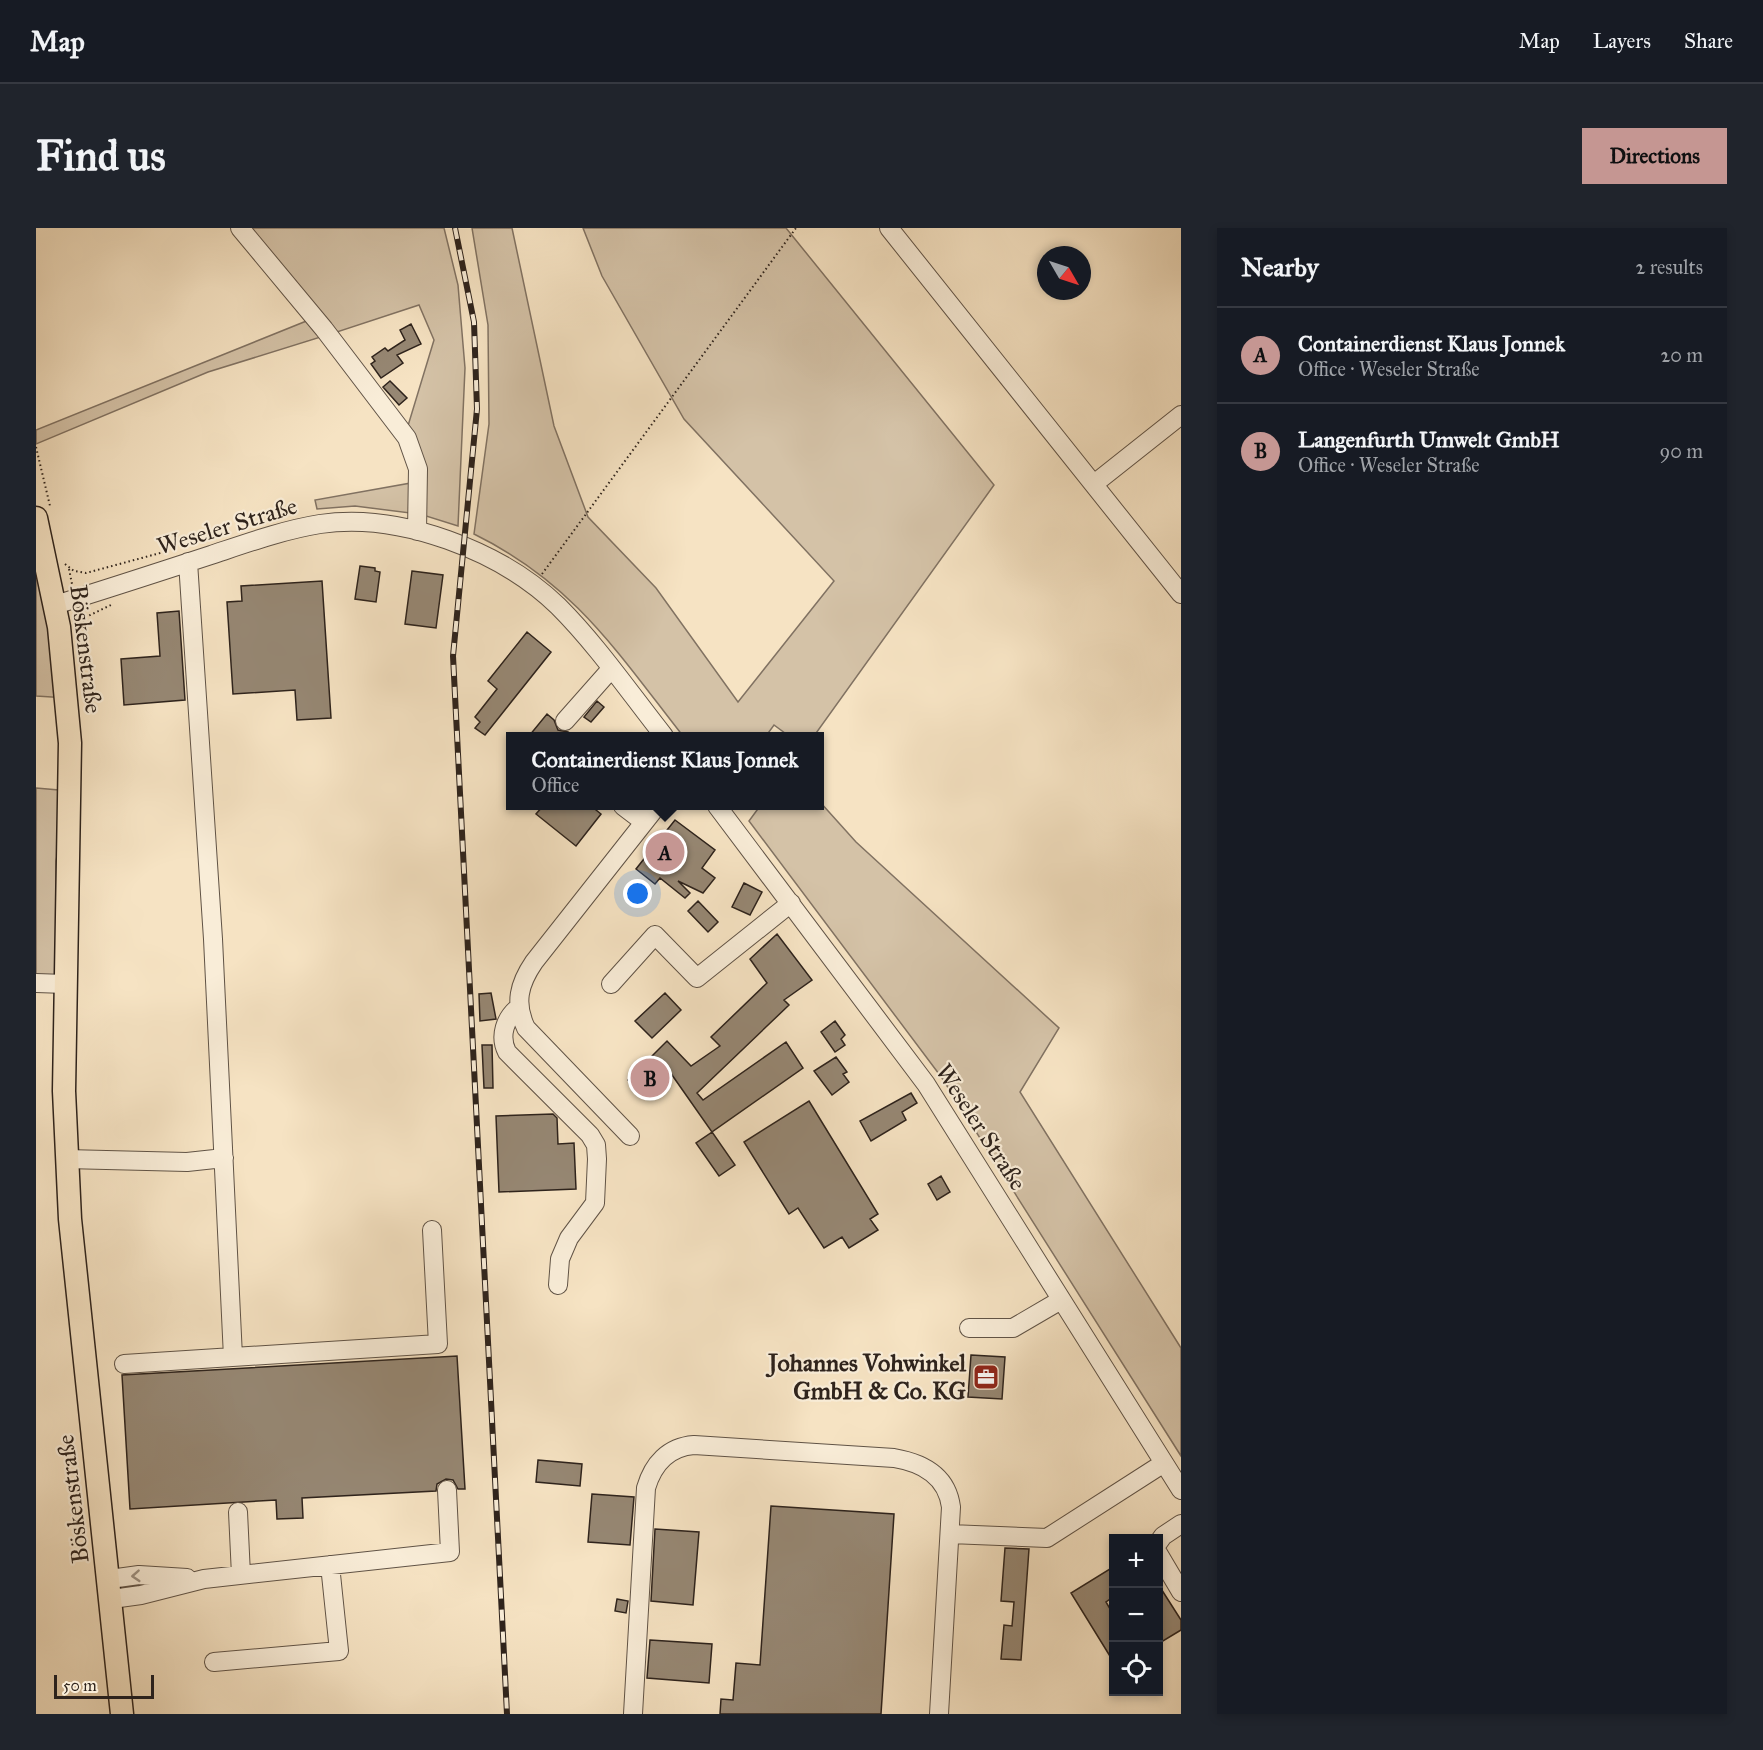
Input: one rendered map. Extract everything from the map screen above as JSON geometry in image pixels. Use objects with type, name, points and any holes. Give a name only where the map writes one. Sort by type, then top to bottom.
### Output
[{"type":"main road","name":"Böskenstraße","points":[[44,517],[70,743],[65,984],[66,1159],[122,1714]]},
{"type":"street","points":[[240,228],[324,329],[407,438],[418,469],[417,531]]},
{"type":"street","points":[[890,228],[1181,594]]},
{"type":"street","points":[[1094,484],[1181,415]]},
{"type":"street","name":"Weseler Straße","points":[[55,605],[258,540],[323,524],[373,525],[417,531],[464,545],[522,577],[558,606],[661,732]]},
{"type":"street","points":[[188,562],[213,939],[233,1357]]},
{"type":"street","points":[[565,721],[611,669]]},
{"type":"street","points":[[628,810],[644,822]]},
{"type":"street","points":[[630,1136],[526,1028],[519,1007],[521,983],[531,967],[654,810]]},
{"type":"street","name":"Weseler Straße","points":[[720,810],[926,1084],[1181,1490]]},
{"type":"street","points":[[611,984],[655,935],[697,978],[791,903]]},
{"type":"street","points":[[36,983],[65,984]]},
{"type":"street","points":[[519,1007],[510,1015],[504,1028],[504,1046],[507,1052],[590,1135],[596,1145],[595,1203],[569,1238],[560,1259],[558,1285]]},
{"type":"street","points":[[66,1159],[187,1162],[224,1158]]},
{"type":"street","points":[[124,1364],[233,1357],[439,1351],[432,1230]]},
{"type":"street","points":[[969,1328],[1012,1328],[1061,1300]]},
{"type":"street","points":[[633,1714],[646,1488],[650,1475],[670,1451],[679,1446],[694,1445],[915,1461],[938,1478],[946,1488],[951,1507],[939,1714]]},
{"type":"street","points":[[950,1534],[1047,1538],[1164,1463]]},
{"type":"street","name":"Böskenstraße","points":[[111,1589],[139,1575],[204,1579],[450,1552],[447,1490]]},
{"type":"street","points":[[238,1512],[241,1575]]},
{"type":"street","points":[[1163,1536],[1181,1524]]},
{"type":"street","points":[[1163,1561],[1181,1592]]},
{"type":"street","points":[[214,1662],[339,1651],[330,1565]]},
{"type":"path","points":[[537,574],[540,577],[796,228]]},
{"type":"path","points":[[36,447],[44,517]]},
{"type":"path","points":[[62,560],[69,569],[86,573],[171,550]]},
{"type":"shaded area","points":[[246,228],[444,228],[458,285],[465,368],[458,526],[426,516],[407,429],[434,340],[419,305],[334,333]]},
{"type":"shaded area","points":[[472,228],[512,228],[554,426],[588,517],[656,588],[738,702],[834,581],[684,419],[602,276],[583,228],[786,228],[994,485],[817,732],[784,732],[774,725],[769,732],[680,732],[614,648],[567,597],[540,574],[509,553],[474,534],[489,424],[488,325]]},
{"type":"shaded area","points":[[309,320],[324,336],[208,372],[36,444],[36,430]]},
{"type":"shaded area","points":[[411,483],[410,513],[355,506],[317,509],[315,500]]},
{"type":"shaded area","points":[[36,524],[67,698],[36,696]]},
{"type":"shaded area","points":[[36,788],[70,791],[56,861],[56,984],[36,983]]},
{"type":"shaded area","points":[[824,806],[856,842],[1059,1028],[1020,1092],[1181,1348],[1181,1456],[942,1078],[749,821],[757,810],[824,810]]},
{"type":"building","points":[[411,324],[421,344],[397,355],[403,363],[381,378],[371,364],[375,361],[372,357],[385,348],[388,351],[405,340],[400,330]]},
{"type":"building","points":[[390,381],[407,398],[399,405],[383,387]]},
{"type":"building","points":[[360,566],[375,568],[375,571],[380,572],[376,602],[355,599]]},
{"type":"building","points":[[412,571],[443,575],[436,628],[405,624]]},
{"type":"building","points":[[322,581],[331,718],[297,720],[295,690],[233,694],[227,602],[242,601],[241,586]]},
{"type":"building","points":[[179,611],[185,700],[124,705],[121,659],[160,656],[157,613]]},
{"type":"building","points":[[527,632],[551,652],[485,735],[475,728],[480,722],[475,717],[497,689],[488,681]]},
{"type":"building","points":[[597,701],[604,707],[591,722],[584,717]]},
{"type":"building","points":[[547,714],[554,720],[558,730],[568,732],[532,732]]},
{"type":"building","points":[[540,810],[596,810],[601,814],[576,846],[536,814]]},
{"type":"building","points":[[675,820],[715,850],[702,868],[715,878],[703,893],[678,881],[690,893],[685,898],[660,878],[655,884],[636,869]]},
{"type":"building","points":[[744,883],[762,892],[750,915],[732,907]]},
{"type":"building","points":[[698,901],[718,922],[708,932],[688,911]]},
{"type":"building","points":[[777,934],[812,980],[784,1000],[789,1005],[697,1093],[703,1100],[786,1042],[803,1068],[712,1132],[672,1075],[647,1099],[628,1080],[667,1041],[691,1066],[720,1046],[711,1037],[767,983],[750,959]]},
{"type":"building","points":[[491,993],[496,1019],[480,1021],[479,994]]},
{"type":"building","points":[[665,993],[681,1010],[652,1038],[635,1021]]},
{"type":"building","points":[[835,1021],[845,1035],[841,1039],[845,1045],[835,1052],[821,1032]]},
{"type":"building","points":[[482,1045],[492,1045],[493,1088],[484,1088]]},
{"type":"building","points":[[836,1057],[847,1072],[843,1074],[849,1082],[832,1095],[814,1071]]},
{"type":"building","points":[[911,1093],[917,1103],[902,1112],[906,1120],[871,1141],[860,1121]]},
{"type":"building","points":[[809,1101],[878,1214],[870,1219],[878,1230],[849,1248],[842,1237],[824,1248],[798,1208],[789,1214],[744,1142]]},
{"type":"building","points":[[553,1114],[557,1118],[558,1144],[574,1143],[576,1189],[499,1192],[496,1116]]},
{"type":"building","points":[[712,1132],[735,1165],[719,1176],[696,1143]]},
{"type":"building","points":[[941,1176],[950,1192],[937,1200],[928,1184]]},
{"type":"building","name":"Johannes Vohwinkel GmbH & Co. KG","points":[[971,1355],[1005,1357],[1002,1399],[968,1397]]},
{"type":"building","points":[[457,1356],[465,1489],[458,1489],[453,1480],[446,1479],[437,1484],[436,1491],[302,1498],[303,1518],[277,1519],[276,1500],[130,1509],[122,1375]]},
{"type":"building","points":[[538,1460],[582,1464],[580,1486],[536,1482]]},
{"type":"building","points":[[592,1494],[634,1497],[630,1545],[588,1542]]},
{"type":"building","points":[[771,1506],[894,1514],[881,1714],[720,1714],[721,1699],[733,1700],[736,1663],[760,1665]]},
{"type":"building","points":[[655,1529],[699,1532],[693,1605],[651,1601]]},
{"type":"building","points":[[1005,1548],[1029,1549],[1021,1660],[1001,1659],[1004,1625],[1012,1626],[1014,1602],[1001,1601]]},
{"type":"building","points":[[1109,1569],[1109,1600],[1106,1602],[1109,1607],[1109,1655],[1071,1593]]},
{"type":"building","points":[[1163,1592],[1181,1620],[1181,1630],[1163,1641]]},
{"type":"building","points":[[617,1599],[628,1601],[626,1613],[615,1611]]},
{"type":"building","points":[[650,1640],[712,1644],[709,1683],[647,1678]]},
{"type":"railway","points":[[455,228],[474,322],[477,409],[453,656],[507,1714]]},
{"type":"place","name":"Containerdienst Klaus Jonnek","points":[[665,852]]},
{"type":"place","name":"Langenfurth Umwelt GmbH","points":[[650,1078]]},
{"type":"place","name":"Johannes Vohwinkel GmbH & Co. KG","points":[[986,1377]]}]
